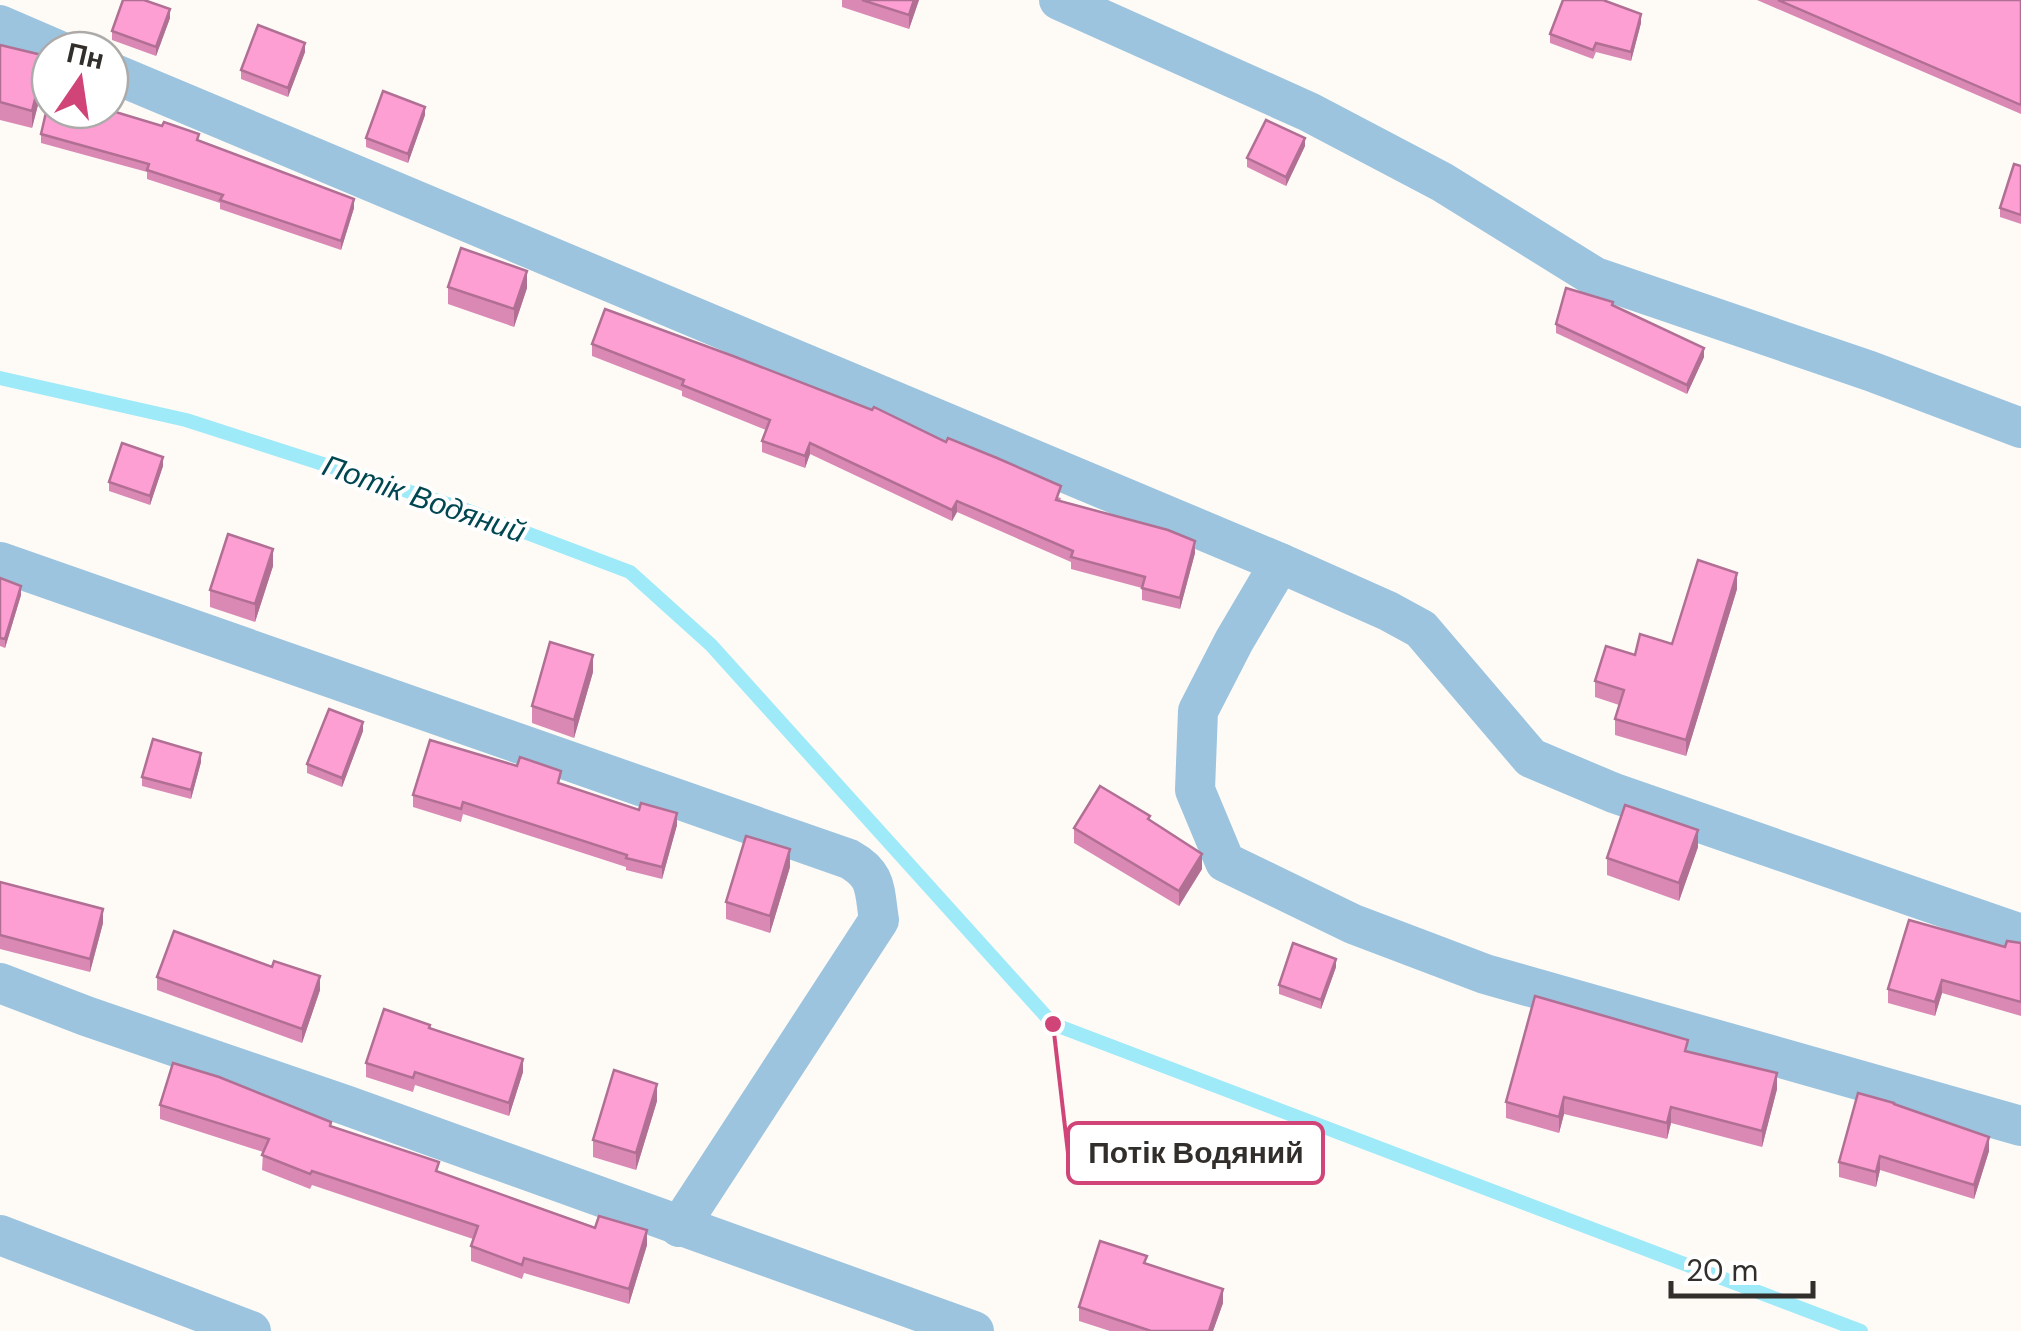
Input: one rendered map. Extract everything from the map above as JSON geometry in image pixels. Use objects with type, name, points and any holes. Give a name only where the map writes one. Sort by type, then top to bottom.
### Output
[{"type":"street","points":[[1059,0],[1310,112],[1442,182],[1595,277],[1870,371],[2021,428]]},
{"type":"street","points":[[0,26],[30,38]]},
{"type":"street","points":[[130,80],[1388,611],[1421,629],[1531,758],[1614,794],[2021,934]]},
{"type":"street","points":[[0,562],[830,852],[864,868],[873,881],[878,920],[680,1227]]},
{"type":"street","points":[[1280,563],[1198,712],[1195,790],[1226,862],[1352,924],[1485,974],[2021,1126]]},
{"type":"street","points":[[0,983],[974,1331]]},
{"type":"street","points":[[0,1235],[251,1331]]},
{"type":"building","points":[[123,0],[144,0],[170,9],[156,47],[130,38],[130,30],[112,30]]},
{"type":"building","points":[[862,0],[914,0],[909,15]]},
{"type":"building","points":[[1563,0],[1603,0],[1641,14],[1631,52],[1596,43],[1593,50],[1550,34]]},
{"type":"building","points":[[1778,0],[2021,0],[2021,105]]},
{"type":"building","points":[[258,25],[305,43],[288,88],[241,70]]},
{"type":"building","points":[[0,45],[30,52],[30,110],[0,102]]},
{"type":"building","points":[[383,91],[425,107],[408,154],[366,138]]},
{"type":"building","points":[[130,116],[162,126],[164,122],[199,134],[197,140],[354,199],[341,241],[220,200],[223,195],[147,170],[149,164],[41,134],[42,130],[130,130]]},
{"type":"building","points":[[1266,120],[1305,138],[1286,177],[1247,158]]},
{"type":"building","points":[[2014,164],[2021,166],[2021,215],[2000,208]]},
{"type":"building","points":[[461,248],[527,271],[514,309],[448,287]]},
{"type":"building","points":[[1566,288],[1613,302],[1612,305],[1704,348],[1687,385],[1556,324]]},
{"type":"building","points":[[605,309],[872,410],[874,407],[946,442],[948,438],[997,458],[1061,486],[1056,500],[1195,541],[1180,598],[1142,588],[1145,577],[1071,557],[1073,551],[957,501],[952,510],[810,443],[805,456],[762,441],[770,420],[682,385],[684,380],[592,344]]},
{"type":"building","points":[[122,443],[163,457],[150,496],[109,482]]},
{"type":"building","points":[[228,534],[273,549],[255,604],[210,590]]},
{"type":"building","points":[[1698,560],[1737,573],[1686,740],[1615,719],[1624,690],[1595,681],[1606,646],[1635,655],[1640,634],[1672,644]]},
{"type":"building","points":[[0,578],[21,586],[5,639],[0,638]]},
{"type":"building","points":[[550,642],[593,655],[574,720],[532,706]]},
{"type":"building","points":[[329,709],[363,722],[342,778],[307,764]]},
{"type":"building","points":[[153,739],[201,753],[191,790],[142,777]]},
{"type":"building","points":[[430,740],[517,766],[520,757],[561,771],[558,783],[639,810],[641,803],[677,813],[662,867],[463,802],[461,809],[413,795]]},
{"type":"building","points":[[1100,786],[1202,854],[1179,891],[1074,828]]},
{"type":"building","points":[[1625,805],[1698,830],[1679,883],[1607,858]]},
{"type":"building","points":[[746,836],[790,849],[770,916],[726,902]]},
{"type":"building","points":[[0,882],[103,909],[90,959],[0,935]]},
{"type":"building","points":[[1909,920],[2005,947],[2007,941],[2021,943],[2021,1002],[1942,980],[1935,1002],[1888,989]]},
{"type":"building","points":[[174,931],[272,967],[274,961],[320,976],[302,1029],[157,977]]},
{"type":"building","points":[[1293,943],[1336,959],[1321,1000],[1279,985]]},
{"type":"building","points":[[1535,996],[1688,1040],[1685,1051],[1777,1073],[1762,1131],[1671,1107],[1667,1123],[1564,1097],[1559,1117],[1506,1102]]},
{"type":"building","points":[[384,1009],[523,1059],[509,1103],[415,1072],[413,1078],[366,1063]]},
{"type":"building","points":[[173,1063],[219,1077],[331,1122],[330,1126],[439,1162],[436,1171],[595,1228],[599,1216],[647,1230],[629,1289],[524,1258],[522,1265],[471,1246],[478,1226],[312,1171],[310,1174],[262,1155],[269,1139],[160,1105]]},
{"type":"building","points":[[614,1070],[657,1084],[636,1153],[593,1140]]},
{"type":"building","points":[[1858,1093],[1989,1137],[1974,1185],[1880,1156],[1876,1172],[1839,1162]]},
{"type":"building","points":[[1100,1241],[1147,1256],[1144,1263],[1223,1289],[1209,1331],[1151,1331],[1079,1307]]},
{"type":"waterway","name":"Потік Водяний","points":[[0,378],[186,420],[466,510],[630,572],[711,645],[1053,1024],[1861,1331]]},
{"type":"place","name":"Потік Водяний","points":[[1053,1024]]}]
